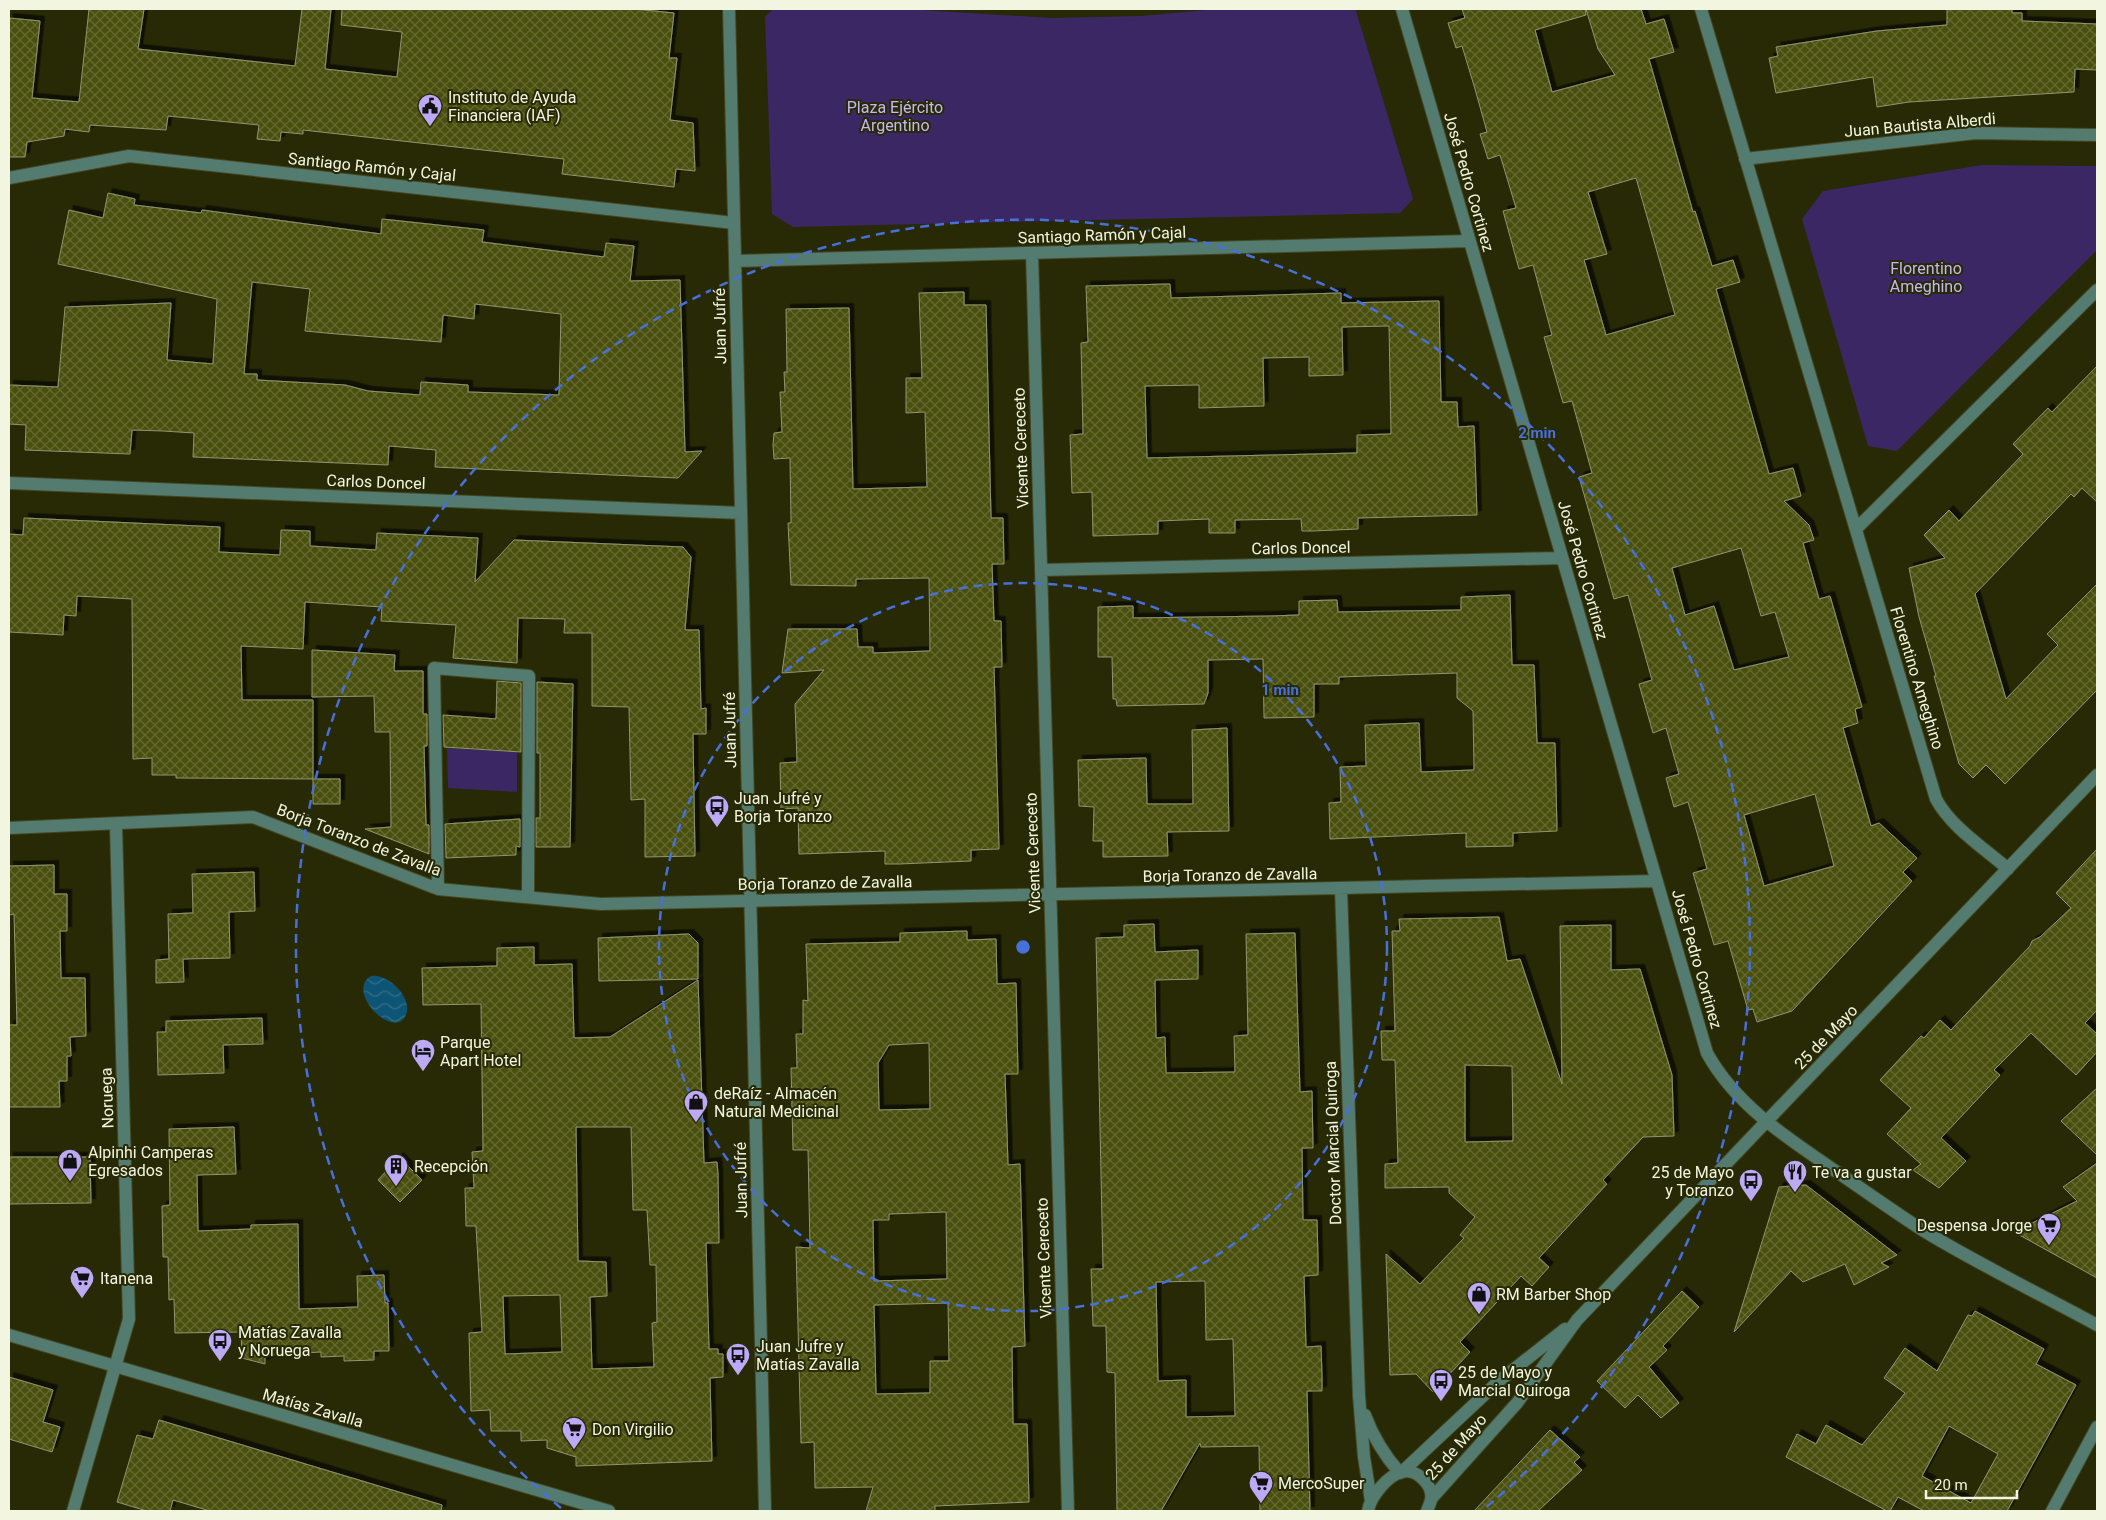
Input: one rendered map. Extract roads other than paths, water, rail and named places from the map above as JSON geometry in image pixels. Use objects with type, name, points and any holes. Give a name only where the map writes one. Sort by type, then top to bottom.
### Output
[{"type":"street","name":"Juan Jufré","points":[[728,9],[765,1511]]},
{"type":"street","name":"José Pedro Cortinez","points":[[1402,9],[1707,1052],[1717,1071],[1731,1089],[1766,1122]]},
{"type":"street","name":"Florentino Ameghino","points":[[1701,9],[1936,799],[1951,820],[2008,869]]},
{"type":"street","name":"Juan Bautista Alberdi","points":[[1745,159],[1976,133],[2097,135]]},
{"type":"street","name":"Santiago Ramón y Cajal","points":[[9,178],[129,156],[734,223]]},
{"type":"street","name":"Santiago Ramón y Cajal","points":[[735,261],[1469,240]]},
{"type":"street","name":"Vicente Cereceto","points":[[1032,253],[1068,1511]]},
{"type":"street","points":[[1856,529],[2097,290]]},
{"type":"street","name":"Carlos Doncel","points":[[9,482],[741,513]]},
{"type":"street","name":"Carlos Doncel","points":[[1041,570],[1562,558]]},
{"type":"street","points":[[438,890],[434,668],[529,676],[528,897]]},
{"type":"street","name":"25 de Mayo","points":[[1429,1505],[1517,1403],[1577,1320],[2097,775]]},
{"type":"street","name":"Borja Toranzo de Zavalla","points":[[9,828],[116,825],[254,817],[438,890],[601,904],[1341,889],[1657,880]]},
{"type":"street","name":"Noruega","points":[[73,1511],[129,1320],[116,825]]},
{"type":"street","name":"Doctor Marcial Quiroga","points":[[1341,889],[1358,1396],[1368,1508]]},
{"type":"street","points":[[1766,1122],[1925,1231],[2097,1325]]},
{"type":"street","name":"25 de Mayo","points":[[1368,1508],[1379,1490],[1499,1381],[1577,1320]]},
{"type":"street","name":"Matías Zavalla","points":[[9,1336],[609,1511]]},
{"type":"street","name":"Doctor Marcial Quiroga","points":[[1358,1396],[1371,1433],[1389,1461],[1401,1472]]},
{"type":"street","points":[[2052,1511],[2097,1427]]},
{"type":"street","points":[[1401,1472],[1419,1475],[1430,1491],[1429,1505]]},
{"type":"water","points":[[371,976],[378,976],[392,983],[403,995],[407,1010],[405,1017],[399,1022],[391,1022],[382,1018],[367,1001],[364,983]]},
{"type":"place","name":"Instituto de Ayuda Financiera (IAF)","points":[[430,127]]},
{"type":"place","name":"Juan Jufré y Borja Toranzo","points":[[717,828]]},
{"type":"place","name":"Parque Apart Hotel","points":[[423,1072]]},
{"type":"place","name":"deRaíz - Almacén Natural Medicinal","points":[[696,1123]]},
{"type":"place","name":"Alpinhi Camperas Egresados","points":[[70,1182]]},
{"type":"place","name":"Recepción","points":[[396,1187]]},
{"type":"place","name":"Te va a gustar","points":[[1795,1193]]},
{"type":"place","name":"25 de Mayo y Toranzo","points":[[1751,1202]]},
{"type":"place","name":"Despensa Jorge","points":[[2049,1246]]},
{"type":"place","name":"Itanena","points":[[82,1299]]},
{"type":"place","name":"RM Barber Shop","points":[[1479,1315]]},
{"type":"place","name":"Matías Zavalla y Noruega","points":[[220,1362]]},
{"type":"place","name":"Juan Jufre y Matías Zavalla","points":[[738,1376]]},
{"type":"place","name":"25 de Mayo y Marcial Quiroga","points":[[1441,1402]]},
{"type":"place","name":"Don Virgilio","points":[[574,1450]]},
{"type":"place","name":"MercoSuper","points":[[1261,1504]]},
{"type":"park label","name":"Plaza Ejército Argentino","points":[[895,116]]}]
